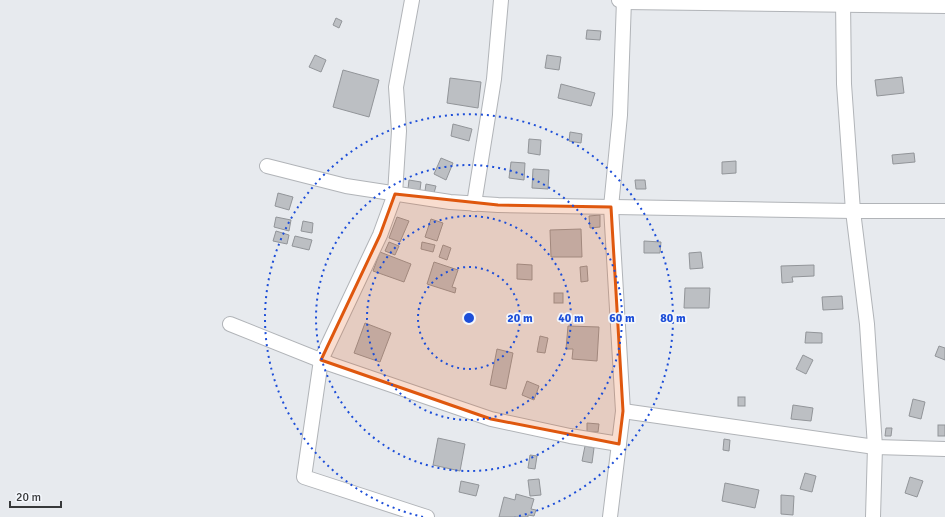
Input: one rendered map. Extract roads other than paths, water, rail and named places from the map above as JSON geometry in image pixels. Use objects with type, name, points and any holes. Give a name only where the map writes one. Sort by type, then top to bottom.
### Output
[{"type":"street","points":[[412,0],[396,87],[399,132],[395,194],[380,235],[321,360],[304,476],[428,517]]},
{"type":"street","points":[[474,204],[494,79],[501,0]]},
{"type":"street","points":[[610,517],[623,411],[611,207],[620,116],[622,1],[843,3],[945,6]]},
{"type":"street","points":[[843,3],[844,84],[853,211],[867,324],[874,447],[873,517]]},
{"type":"street","points":[[266,166],[346,186],[450,202],[474,204],[853,211],[945,211]]},
{"type":"street","points":[[230,324],[321,360],[491,419],[570,436],[619,444]]},
{"type":"street","points":[[623,411],[874,447],[945,449]]}]
